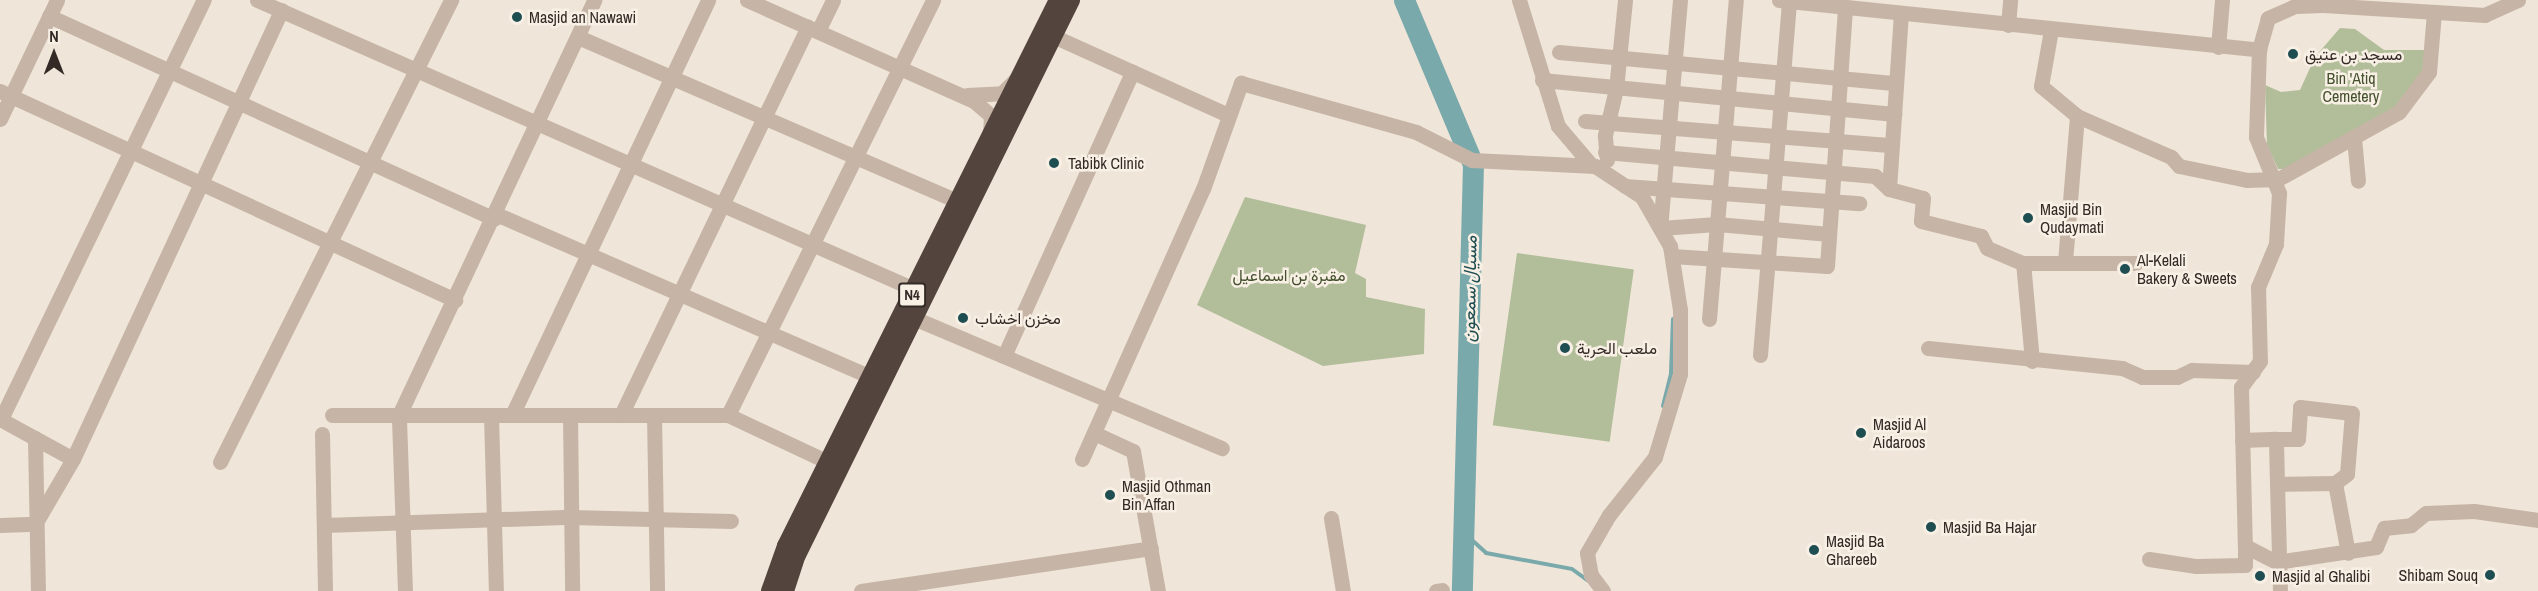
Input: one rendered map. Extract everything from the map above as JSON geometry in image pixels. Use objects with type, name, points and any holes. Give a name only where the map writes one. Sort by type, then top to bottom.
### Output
[{"type":"highway","name":"N4","points":[[785,591],[796,555],[877,380],[914,290],[955,200],[1058,0]]},
{"type":"highway","name":"N4","points":[[770,591],[828,462],[916,319],[1071,0]]},
{"type":"street","points":[[0,119],[6,94],[57,0]]},
{"type":"street","points":[[73,459],[1,419],[204,0]]},
{"type":"street","points":[[257,0],[914,290]]},
{"type":"street","points":[[220,462],[451,0]]},
{"type":"street","points":[[405,591],[399,415],[539,124],[594,0]]},
{"type":"street","points":[[512,415],[708,0]]},
{"type":"street","points":[[747,0],[959,93],[991,116],[990,133]]},
{"type":"street","points":[[621,415],[764,119],[813,29],[833,0]]},
{"type":"street","points":[[728,415],[933,0]]},
{"type":"street","points":[[1519,0],[1558,126],[1592,166],[1642,197],[1660,228],[1672,256],[1680,310],[1680,374],[1655,457],[1609,515],[1587,553],[1591,575],[1603,591]]},
{"type":"street","points":[[1619,182],[1605,152],[1617,89],[1625,0]]},
{"type":"street","points":[[1660,228],[1680,0]]},
{"type":"street","points":[[1709,320],[1736,0]]},
{"type":"street","points":[[2008,25],[2010,0]]},
{"type":"street","points":[[2218,47],[2222,0]]},
{"type":"street","points":[[2149,559],[2196,566],[2245,565],[2241,387],[2260,361],[2258,287],[2276,244],[2278,179],[2256,137],[2259,50],[2268,18],[2295,3],[2485,15],[2517,0]]},
{"type":"street","points":[[1760,355],[1781,104],[1784,1],[2259,50]]},
{"type":"street","points":[[1672,256],[1827,266],[1845,7]]},
{"type":"street","points":[[35,524],[73,459],[281,10]]},
{"type":"street","points":[[2051,30],[2041,86],[2077,116],[2171,157],[2180,166],[2247,180],[2278,179],[2399,112],[2429,72],[2434,12]]},
{"type":"street","points":[[1889,189],[1901,13]]},
{"type":"street","points":[[50,16],[370,162],[877,380]]},
{"type":"street","points":[[1053,36],[1226,114]]},
{"type":"street","points":[[578,38],[855,159],[955,200]]},
{"type":"street","points":[[1559,52],[1896,84]]},
{"type":"street","points":[[1004,356],[1132,72]]},
{"type":"street","points":[[959,93],[1002,93],[1019,75]]},
{"type":"street","points":[[1542,80],[1727,100],[1894,114]]},
{"type":"street","points":[[1082,459],[1203,189],[1234,88],[1249,81],[1416,132],[1472,160],[1592,166]]},
{"type":"street","points":[[6,94],[455,300]]},
{"type":"street","points":[[2065,261],[2077,116]]},
{"type":"street","points":[[1585,121],[1892,145]]},
{"type":"street","points":[[2354,138],[2358,181]]},
{"type":"street","points":[[1605,152],[1875,176],[1889,189],[1923,198],[1921,221],[1981,236],[1987,248],[2022,262],[2136,263]]},
{"type":"street","points":[[1619,182],[1663,189],[1859,203]]},
{"type":"street","points":[[1660,228],[1717,224],[1829,234]]},
{"type":"street","points":[[2022,262],[2032,361]]},
{"type":"street","points":[[916,319],[1222,448]]},
{"type":"street","points":[[1928,348],[2032,361],[2122,368],[2142,377],[2177,377],[2192,370],[2253,372]]},
{"type":"street","points":[[2242,440],[2298,440],[2300,407],[2352,413],[2347,474],[2335,483],[2277,484]]},
{"type":"street","points":[[332,415],[728,415],[828,462]]},
{"type":"street","points":[[490,415],[496,591]]},
{"type":"street","points":[[570,415],[572,591]]},
{"type":"street","points":[[654,415],[657,591]]},
{"type":"street","points":[[1094,433],[1133,451],[1158,591]]},
{"type":"street","points":[[322,434],[325,591]]},
{"type":"street","points":[[35,438],[38,591]]},
{"type":"street","points":[[2276,440],[2276,562],[2280,591]]},
{"type":"street","points":[[2335,483],[2348,553]]},
{"type":"street","points":[[2245,546],[2276,562],[2376,547],[2384,528],[2411,525],[2426,513],[2474,511],[2538,520]]},
{"type":"street","points":[[324,525],[494,523],[571,517],[731,520]]},
{"type":"street","points":[[1331,518],[1343,591]]},
{"type":"street","points":[[0,525],[35,524]]},
{"type":"street","points":[[861,591],[1151,548]]},
{"type":"green space","name":"Bin 'Atiq Cemetery","points":[[2340,28],[2355,29],[2384,50],[2429,50],[2427,71],[2402,106],[2296,169],[2278,169],[2267,145],[2265,85],[2281,92],[2300,90],[2315,57]]},
{"type":"green space","name":"مقبرة بن اسماعيل","points":[[1245,197],[1366,225],[1355,273],[1366,279],[1366,297],[1425,309],[1424,354],[1323,366],[1197,305]]},
{"type":"green space","name":"ملعب الحرية","points":[[1517,253],[1634,269],[1610,442],[1493,425]]},
{"type":"waterway","name":"مسيال سمعون","points":[[1404,0],[1473,164],[1462,591]]},
{"type":"waterway","points":[[1663,406],[1671,373],[1673,319]]},
{"type":"waterway","points":[[1463,532],[1486,553],[1572,569],[1587,580]]},
{"type":"place","name":"Masjid an Nawawi","points":[[517,17]]},
{"type":"place","name":"مسجد بن عتيق","points":[[2293,54]]},
{"type":"place","name":"Tabibk Clinic","points":[[1054,163]]},
{"type":"place","name":"Masjid Bin Qudaymati","points":[[2028,218]]},
{"type":"place","name":"Al-Kelali Bakery & Sweets","points":[[2125,269]]},
{"type":"place","name":"مخزن اخشاب","points":[[963,318]]},
{"type":"place","name":"ملعب الحرية","points":[[1565,348]]},
{"type":"place","name":"Masjid Al Aidaroos","points":[[1861,433]]},
{"type":"place","name":"Masjid Othman Bin Affan","points":[[1110,495]]},
{"type":"place","name":"Masjid Ba Hajar","points":[[1931,527]]},
{"type":"place","name":"Masjid Ba Ghareeb","points":[[1814,550]]},
{"type":"place","name":"Shibam Souq","points":[[2490,575]]},
{"type":"place","name":"Masjid al Ghalibi","points":[[2260,576]]}]
